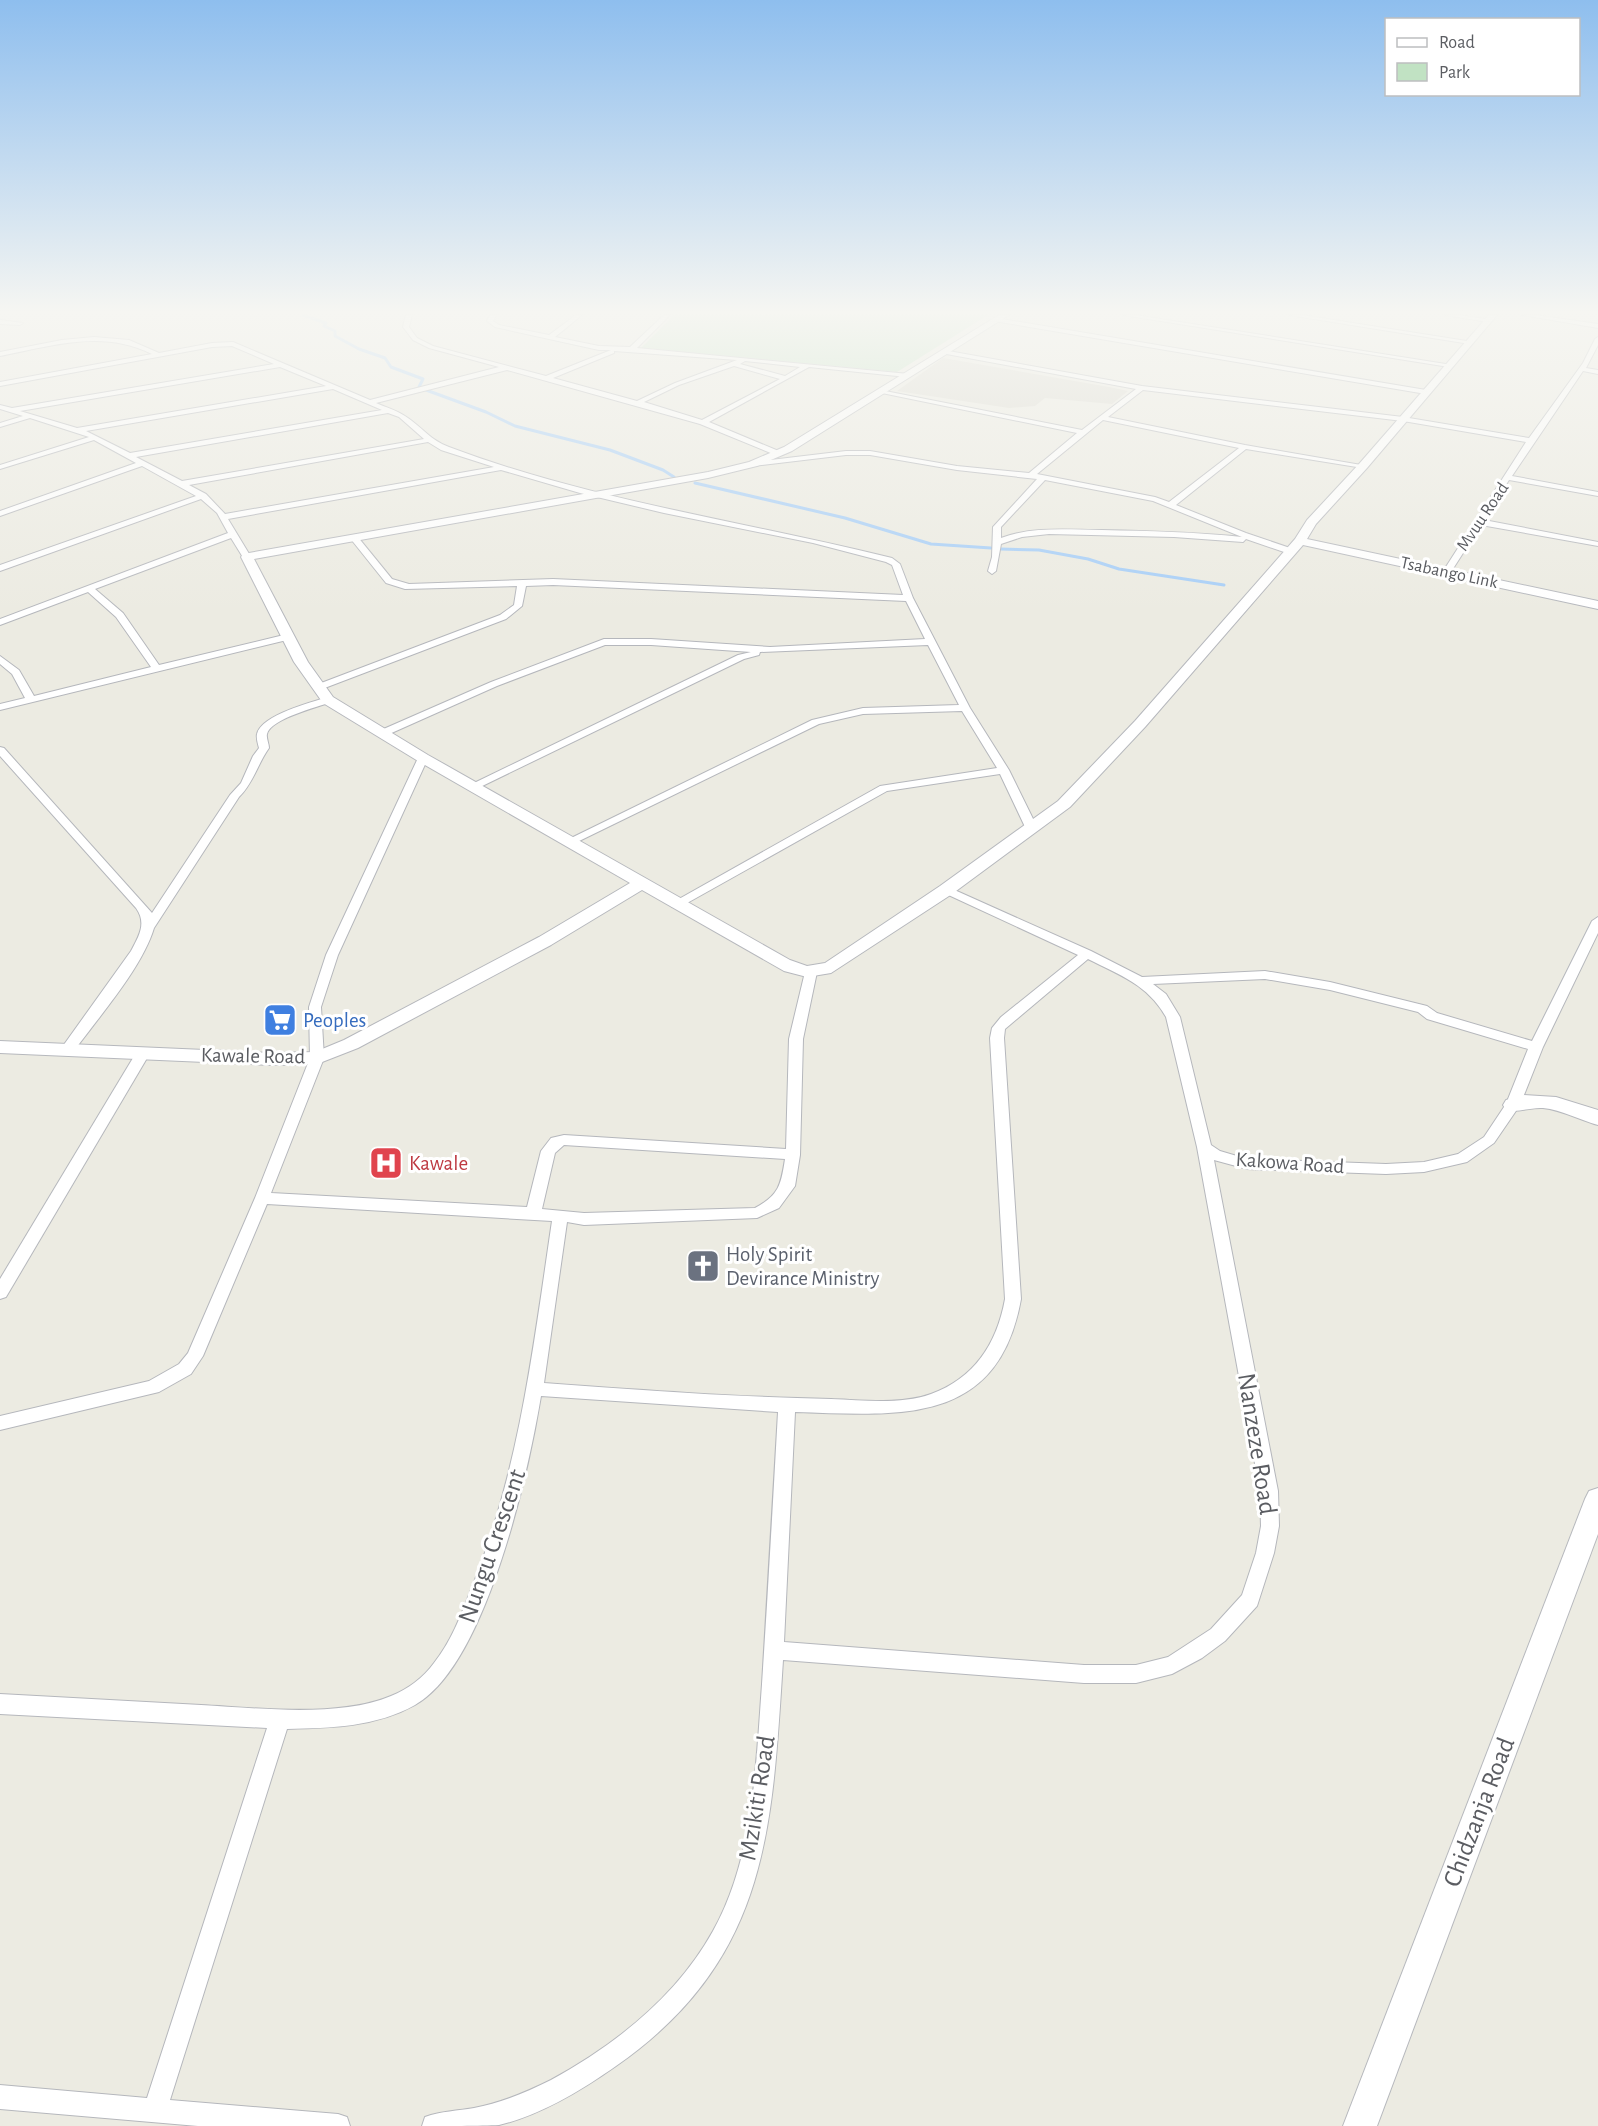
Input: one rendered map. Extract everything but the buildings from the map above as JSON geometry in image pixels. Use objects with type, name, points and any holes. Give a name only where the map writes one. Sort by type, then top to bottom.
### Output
[{"type":"street","points":[[25,414],[78,430],[203,496],[216,507],[247,557],[288,637],[328,700],[423,758],[676,904],[784,964],[796,970],[811,972],[831,967],[946,890],[1064,804],[1132,732],[1288,546],[1363,466],[1407,414]]},
{"type":"street","points":[[78,430],[172,414]]},
{"type":"street","points":[[127,456],[370,414]]},
{"type":"street","points":[[395,414],[411,422],[429,440],[458,455],[664,511],[813,541],[889,560],[896,564],[909,598],[931,642],[965,708],[1004,770],[1032,829]]},
{"type":"street","points":[[674,414],[703,423],[778,454]]},
{"type":"street","points":[[703,423],[719,414]]},
{"type":"street","points":[[753,464],[778,454],[843,414]]},
{"type":"street","points":[[993,414],[1083,432]]},
{"type":"street","points":[[1030,475],[1108,414]]},
{"type":"street","points":[[1363,414],[1531,441]]},
{"type":"street","name":"Mvuu Road","points":[[1446,573],[1550,414]]},
{"type":"street","points":[[0,425],[31,416]]},
{"type":"street","points":[[1103,418],[1245,447],[1363,466]]},
{"type":"street","points":[[0,467],[94,438]]},
{"type":"street","points":[[181,484],[429,440]]},
{"type":"street","points":[[1172,504],[1245,447]]},
{"type":"street","points":[[247,557],[600,495],[708,475],[753,464],[864,452],[957,468],[1030,475],[1120,490],[1172,504],[1243,535],[1288,546]]},
{"type":"street","points":[[0,514],[142,463]]},
{"type":"street","points":[[222,517],[503,468]]},
{"type":"street","points":[[992,571],[996,557],[995,534],[1000,522],[1042,477]]},
{"type":"street","points":[[1509,478],[1598,494]]},
{"type":"street","points":[[0,568],[203,496]]},
{"type":"street","points":[[1479,522],[1598,544]]},
{"type":"street","points":[[996,543],[1009,537],[1028,533],[1078,533],[1198,535],[1288,546]]},
{"type":"street","points":[[0,622],[233,534]]},
{"type":"street","points":[[354,538],[377,569],[395,584],[421,588],[522,583],[608,584],[909,598]]},
{"type":"street","name":"Tsabango Link","points":[[1288,546],[1446,573],[1598,605]]},
{"type":"street","points":[[319,687],[503,617],[518,606],[522,583]]},
{"type":"street","points":[[89,589],[101,597],[132,627],[157,670]]},
{"type":"street","points":[[0,707],[288,637]]},
{"type":"street","points":[[383,733],[494,684],[604,642],[651,642],[770,650],[931,642]]},
{"type":"street","points":[[474,787],[741,657],[770,650]]},
{"type":"street","points":[[0,659],[16,672],[31,700]]},
{"type":"street","points":[[68,1050],[135,955],[148,927],[235,795],[251,775],[258,756],[264,748],[262,736],[266,726],[279,718],[328,700]]},
{"type":"street","points":[[569,842],[816,722],[863,711],[965,708]]},
{"type":"street","points":[[0,750],[140,904],[147,915],[148,927]]},
{"type":"street","points":[[0,1423],[153,1387],[185,1369],[195,1356],[206,1335],[317,1058],[315,1007],[332,956],[423,758]]},
{"type":"street","points":[[676,904],[884,788],[1004,770]]},
{"type":"street","name":"Kawale Road","points":[[0,1047],[273,1059],[317,1058],[351,1044],[456,989],[641,884]]},
{"type":"street","points":[[946,890],[1088,954],[1140,981],[1161,998],[1173,1017],[1204,1147]]},
{"type":"street","name":"Kakowa Road","points":[[1204,1147],[1215,1155],[1247,1164],[1424,1167],[1462,1158],[1476,1150],[1489,1140],[1513,1105],[1536,1047],[1598,921]]},
{"type":"street","points":[[535,1389],[787,1405],[881,1406],[915,1405],[933,1401],[968,1381],[983,1369],[1002,1343],[1010,1323],[1013,1275],[997,1038],[999,1028],[1088,954]]},
{"type":"street","points":[[262,1198],[533,1213],[560,1217],[757,1213],[774,1204],[788,1186],[793,1155],[796,1039],[811,972]]},
{"type":"street","points":[[1140,981],[1265,975],[1330,986],[1422,1009],[1432,1016],[1536,1047]]},
{"type":"street","points":[[0,1293],[143,1053]]},
{"type":"street","points":[[1513,1105],[1526,1100],[1542,1100],[1598,1118]]},
{"type":"street","points":[[533,1213],[548,1151],[556,1142],[564,1140],[694,1146],[793,1155]]},
{"type":"street","name":"Nanzeze Road","points":[[774,1650],[1084,1674],[1136,1674],[1172,1665],[1195,1652],[1218,1635],[1250,1600],[1267,1544],[1270,1526],[1269,1491],[1204,1147]]},
{"type":"street","name":"Nungu Crescent","points":[[0,1704],[280,1719],[320,1718],[367,1713],[400,1703],[424,1687],[446,1663],[461,1636],[486,1578],[521,1463],[535,1389],[560,1217]]},
{"type":"street","name":"Mzikiti Road","points":[[434,2126],[451,2125],[525,2105],[573,2081],[646,2030],[675,2002],[701,1970],[722,1936],[752,1855],[760,1813],[774,1650],[787,1405]]},
{"type":"street","name":"Chidzanja Road","points":[[1360,2126],[1598,1499]]},
{"type":"street","points":[[155,2109],[280,1719]]},
{"type":"street","points":[[0,2097],[338,2126]]},
{"type":"waterway","points":[[491,414],[515,426],[610,450],[663,470],[674,477]]},
{"type":"waterway","points":[[695,483],[845,518],[931,544],[991,548]]},
{"type":"waterway","points":[[1001,549],[1039,550],[1088,559],[1119,569],[1224,585]]},
{"type":"place","name":"Peoples","points":[[280,1020]]},
{"type":"place","name":"Kawale","points":[[386,1163]]},
{"type":"place","name":"Holy Spirit Devirance Ministry","points":[[703,1266]]}]
